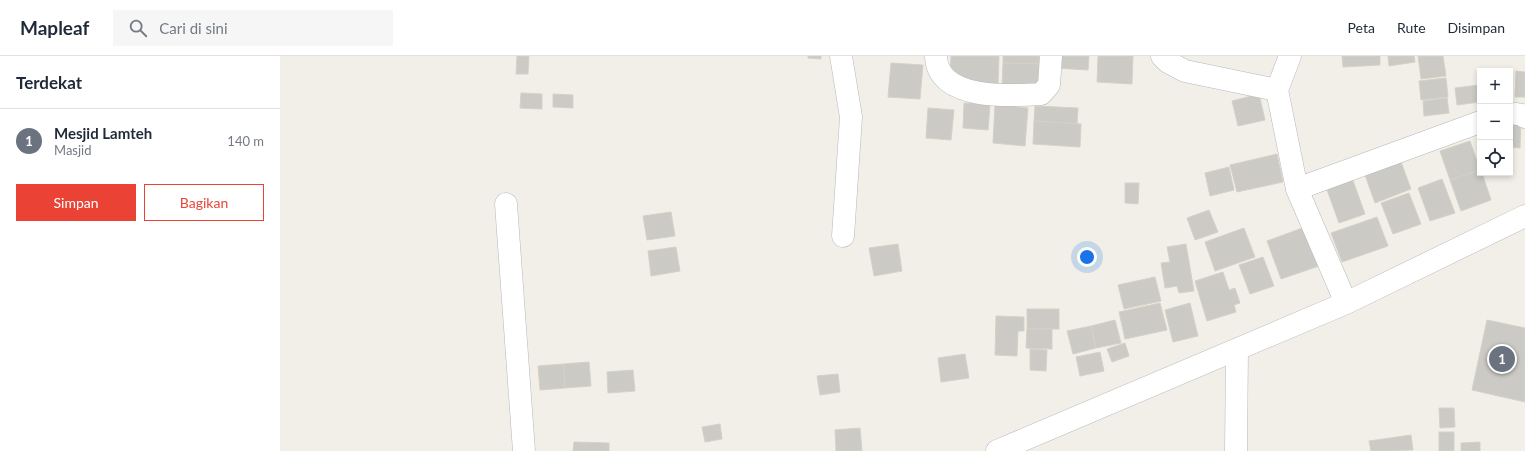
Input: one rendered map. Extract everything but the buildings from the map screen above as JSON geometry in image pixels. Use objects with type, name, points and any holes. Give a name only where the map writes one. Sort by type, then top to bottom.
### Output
[{"type":"street","points":[[841,56],[851,117],[843,236]]},
{"type":"street","points":[[936,56],[940,72],[956,85],[972,93],[1009,96],[1041,94],[1049,86],[1051,56]]},
{"type":"street","points":[[1162,56],[1168,62],[1185,71],[1277,90]]},
{"type":"street","points":[[1290,56],[1277,90],[1297,189],[1346,303]]},
{"type":"street","points":[[1513,113],[1525,117]]},
{"type":"street","points":[[1297,189],[1477,123]]},
{"type":"street","points":[[506,204],[524,451]]},
{"type":"street","points":[[997,451],[1346,303],[1525,216]]},
{"type":"street","points":[[1236,451],[1237,350]]},
{"type":"place","name":"Mesjid Lamteh","points":[[1502,359]]}]
